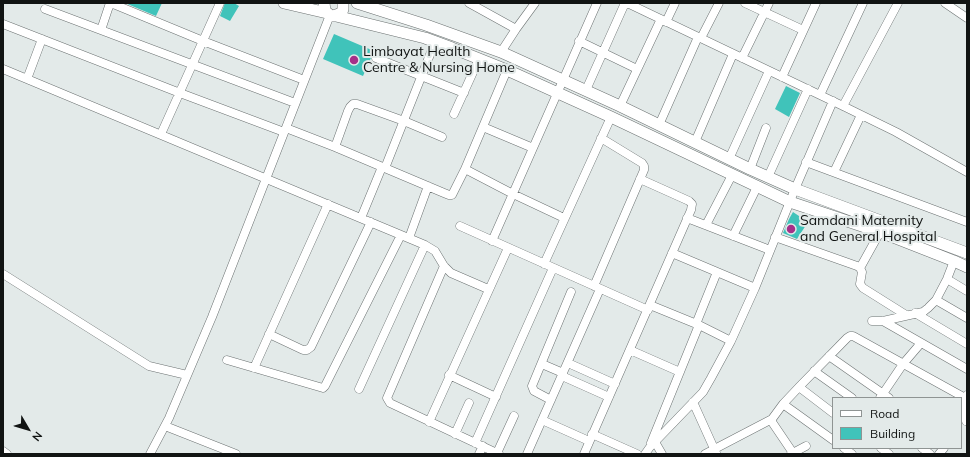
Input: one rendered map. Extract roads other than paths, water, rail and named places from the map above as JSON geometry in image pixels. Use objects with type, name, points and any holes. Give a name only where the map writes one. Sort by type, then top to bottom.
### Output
[{"type":"main road","points":[[284,3],[329,12],[435,42],[479,59],[611,117],[790,202],[880,232],[967,267]]},
{"type":"main road","points":[[329,12],[342,12],[343,3]]},
{"type":"main road","points":[[357,3],[426,25],[501,52],[659,124],[750,169],[795,189],[967,254]]},
{"type":"street","points":[[101,30],[110,3],[124,6],[203,41],[304,80]]},
{"type":"street","points":[[161,134],[220,3]]},
{"type":"street","points":[[469,3],[516,29]]},
{"type":"street","points":[[501,52],[535,3]]},
{"type":"street","points":[[492,241],[597,3]]},
{"type":"street","points":[[586,90],[628,3],[896,132],[967,172]]},
{"type":"street","points":[[620,106],[637,69],[675,3]]},
{"type":"street","points":[[659,124],[699,38],[719,3]]},
{"type":"street","points":[[745,3],[804,30]]},
{"type":"street","points":[[742,58],[769,3]]},
{"type":"street","points":[[782,77],[816,3]]},
{"type":"street","points":[[820,95],[863,3]]},
{"type":"street","points":[[843,106],[898,3]]},
{"type":"street","points":[[945,3],[967,18]]},
{"type":"street","points":[[44,9],[295,103]]},
{"type":"street","points":[[150,454],[166,426],[187,375],[285,130],[329,12]]},
{"type":"street","points":[[3,24],[180,93],[335,147],[450,195],[452,195],[465,169],[506,70]]},
{"type":"street","points":[[27,79],[42,39]]},
{"type":"street","points":[[579,41],[637,69]]},
{"type":"street","points":[[361,218],[404,121],[435,42]]},
{"type":"street","points":[[695,142],[733,54]]},
{"type":"street","points":[[376,58],[422,75],[464,93]]},
{"type":"street","points":[[454,114],[479,59]]},
{"type":"street","points":[[3,69],[425,245],[435,251],[444,266],[451,273],[488,289]]},
{"type":"street","points":[[729,158],[770,71]]},
{"type":"street","points":[[768,177],[808,89]]},
{"type":"street","points":[[650,448],[703,392],[712,378],[755,288],[806,162],[833,101]]},
{"type":"street","points":[[335,147],[348,111],[353,104],[357,104],[404,121],[442,137]]},
{"type":"street","points":[[834,172],[861,115]]},
{"type":"street","points":[[544,264],[611,117]]},
{"type":"street","points":[[483,127],[533,148]]},
{"type":"street","points":[[750,169],[766,128]]},
{"type":"street","points":[[527,454],[568,362],[644,170],[642,163],[601,138]]},
{"type":"street","points":[[806,162],[967,222]]},
{"type":"street","points":[[465,169],[564,218]]},
{"type":"street","points":[[706,225],[732,175]]},
{"type":"street","points":[[584,454],[649,307],[692,204],[689,201],[640,179]]},
{"type":"street","points":[[409,238],[428,186]]},
{"type":"street","points":[[733,236],[757,187]]},
{"type":"street","points":[[254,368],[328,204]]},
{"type":"street","points":[[687,218],[770,250]]},
{"type":"street","points":[[269,334],[302,350],[307,350],[311,347],[371,222]]},
{"type":"street","points":[[460,226],[597,288],[698,324],[731,340]]},
{"type":"street","points":[[880,232],[860,268],[862,272],[860,284],[863,288],[906,315]]},
{"type":"street","points":[[227,360],[320,388],[325,386],[401,235]]},
{"type":"street","points":[[775,237],[860,268]]},
{"type":"street","points":[[359,389],[425,245]]},
{"type":"street","points":[[428,422],[508,248]]},
{"type":"street","points":[[672,253],[755,288]]},
{"type":"street","points":[[872,321],[883,321],[922,312],[928,308],[936,300],[954,261]]},
{"type":"street","points":[[444,266],[387,398],[390,403],[455,434],[479,448],[498,454],[514,416]]},
{"type":"street","points":[[479,448],[496,397],[554,268]]},
{"type":"street","points":[[650,448],[717,272]]},
{"type":"street","points":[[3,274],[149,366],[187,375]]},
{"type":"street","points":[[947,279],[967,290]]},
{"type":"street","points":[[551,400],[534,392],[532,386],[571,292]]},
{"type":"street","points":[[936,300],[967,318]]},
{"type":"street","points":[[915,313],[967,344]]},
{"type":"street","points":[[883,321],[967,369]]},
{"type":"street","points":[[705,454],[716,452],[772,419],[783,404],[814,371],[847,338],[853,336],[966,397],[963,409],[964,423]]},
{"type":"street","points":[[829,356],[884,396],[903,364],[921,343]]},
{"type":"street","points":[[630,350],[680,372]]},
{"type":"street","points":[[568,362],[615,384]]},
{"type":"street","points":[[542,364],[609,397]]},
{"type":"street","points":[[814,371],[851,397]]},
{"type":"street","points":[[449,375],[496,397]]},
{"type":"street","points":[[799,387],[832,412]]},
{"type":"street","points":[[694,402],[716,452]]},
{"type":"street","points":[[455,434],[469,403]]},
{"type":"street","points":[[783,404],[832,439]]},
{"type":"street","points":[[772,419],[772,422],[792,454],[806,446]]},
{"type":"street","points":[[542,420],[637,454]]},
{"type":"street","points":[[166,426],[236,454]]},
{"type":"street","points":[[650,448],[662,454]]},
{"type":"street","points":[[3,451],[7,454]]},
{"type":"place","name":"Limbayat Health Centre & Nursing Home","points":[[354,60]]},
{"type":"place","name":"Samdani Maternity and General Hospital","points":[[791,229]]}]
